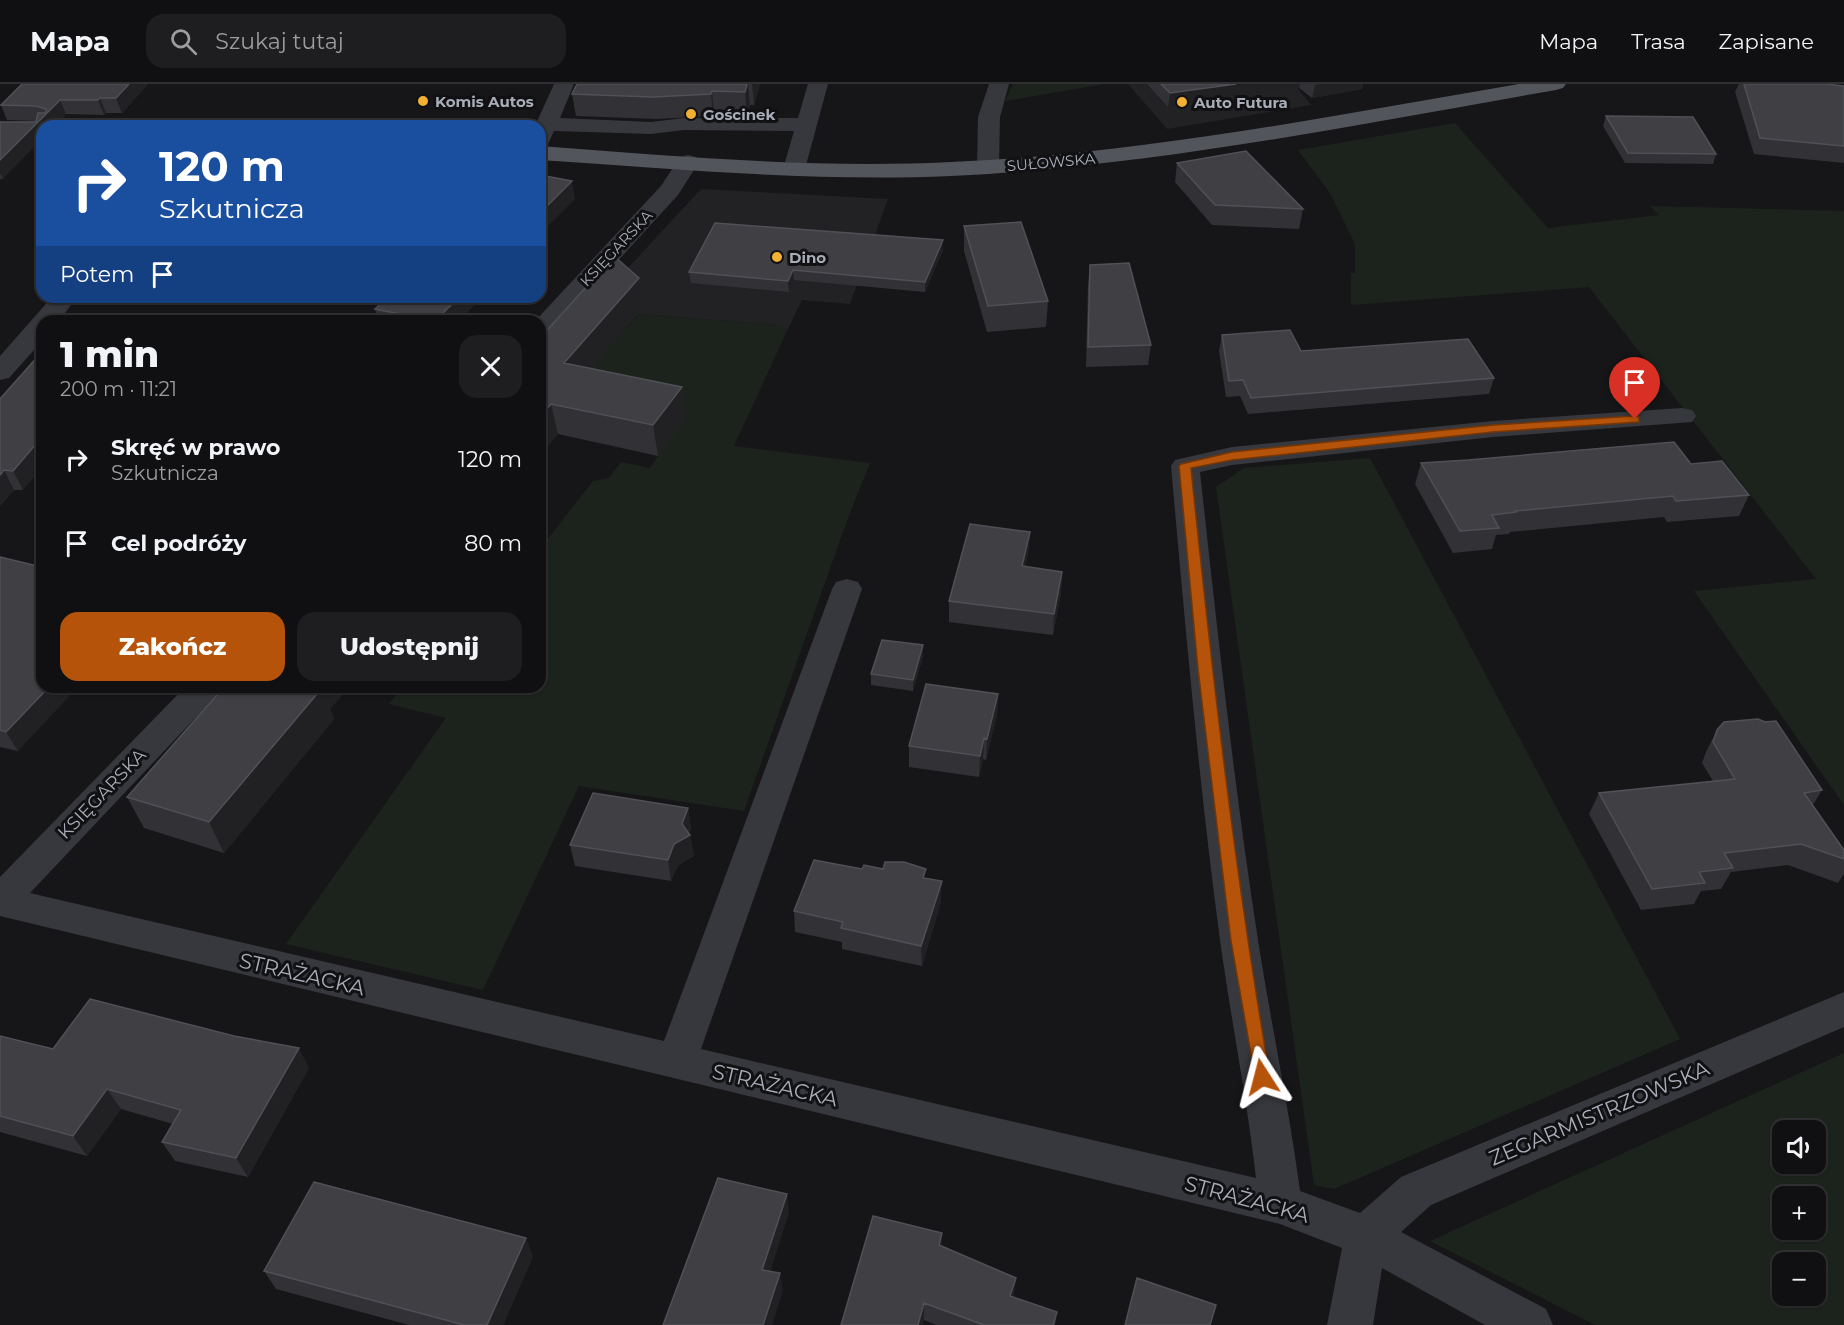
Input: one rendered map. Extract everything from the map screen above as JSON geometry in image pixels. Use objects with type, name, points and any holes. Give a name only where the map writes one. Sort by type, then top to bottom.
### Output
[{"type":"main road","name":"SUŁOWSKA","points":[[546,153],[794,169],[913,170],[988,167],[1082,160],[1202,144],[1556,84]]},
{"type":"street","points":[[546,127],[564,84]]},
{"type":"street","points":[[794,169],[818,84]]},
{"type":"street","points":[[988,167],[989,117],[999,84]]},
{"type":"street","points":[[546,132],[651,128],[684,124],[806,125]]},
{"type":"street","name":"KSIĘGARSKA","points":[[546,324],[670,190],[688,162]]},
{"type":"street","points":[[51,315],[60,303]]},
{"type":"street","points":[[0,372],[36,333]]},
{"type":"street","points":[[1280,1204],[1239,941],[1203,658],[1185,466],[1232,456],[1493,429],[1682,416]]},
{"type":"street","points":[[676,1062],[847,589]]},
{"type":"street","name":"KSIĘGARSKA","points":[[0,901],[199,693]]},
{"type":"street","name":"STRAŻACKA","points":[[0,901],[1280,1204],[1366,1236],[1530,1325]]},
{"type":"street","name":"ZEGARMISTRZOWSKA","points":[[1366,1236],[1416,1191],[1844,1009]]},
{"type":"street","points":[[1350,1325],[1366,1236]]},
{"type":"shaded area","points":[[1013,84],[1105,84],[1005,101]]},
{"type":"shaded area","points":[[1128,84],[1294,84],[1311,105],[1167,129]]},
{"type":"shaded area","points":[[1455,123],[1548,228],[1659,215],[1650,206],[1844,211],[1844,805],[1694,591],[1816,579],[1589,287],[1351,305],[1351,273],[1355,273],[1355,244],[1330,193],[1298,150]]},
{"type":"shaded area","points":[[701,189],[888,199],[850,304],[802,300],[787,331],[779,325],[589,310]]},
{"type":"shaded area","points":[[639,314],[779,325],[787,331],[734,446],[870,463],[848,518],[744,811],[579,786],[483,990],[286,944],[446,718],[389,704],[397,693],[546,693],[546,541],[593,481],[609,478],[621,462],[650,468],[658,456],[585,375]]},
{"type":"shaded area","points":[[1370,458],[1680,1039],[1334,1189],[1314,1185],[1216,487],[1244,468]]},
{"type":"shaded area","points":[[1844,1053],[1844,1325],[1595,1325],[1430,1241]]},
{"type":"building","points":[[22,84],[129,84],[116,98],[60,100],[40,120],[36,120],[38,113],[46,113],[46,109],[36,106],[1,105]]},
{"type":"building","points":[[577,84],[747,84],[745,92],[712,91],[711,94],[653,97],[572,94]]},
{"type":"building","points":[[1161,84],[1236,84],[1170,93]]},
{"type":"building","points":[[1744,84],[1844,86],[1844,146],[1760,138]]},
{"type":"building","points":[[1606,116],[1693,117],[1716,154],[1628,153]]},
{"type":"building","points":[[0,122],[36,122],[36,124],[0,160]]},
{"type":"building","points":[[1246,151],[1303,209],[1215,205],[1177,163]]},
{"type":"building","points":[[546,176],[572,181],[546,207]]},
{"type":"building","points":[[1021,222],[1048,301],[988,306],[964,226]]},
{"type":"building","points":[[715,223],[943,240],[925,282],[793,270],[788,281],[689,272]]},
{"type":"building","points":[[614,256],[639,278],[564,363],[682,387],[653,425],[551,404],[546,410],[546,331]]},
{"type":"building","points":[[1129,263],[1151,345],[1088,347],[1090,265]]},
{"type":"building","points":[[382,303],[453,303],[441,315],[405,315],[375,309]]},
{"type":"building","points":[[1290,330],[1301,351],[1468,339],[1494,378],[1251,398],[1243,380],[1229,381],[1222,335]]},
{"type":"building","points":[[36,358],[36,444],[13,471],[4,470],[0,475],[0,399]]},
{"type":"building","points":[[1674,442],[1691,464],[1722,461],[1749,495],[1676,501],[1673,496],[1515,511],[1492,515],[1499,528],[1460,531],[1421,463],[1468,460]]},
{"type":"building","points":[[970,524],[1030,532],[1022,566],[1062,572],[1054,614],[949,601]]},
{"type":"building","points":[[0,557],[36,566],[36,693],[43,693],[6,732],[0,730]]},
{"type":"building","points":[[882,640],[923,645],[913,680],[871,674]]},
{"type":"building","points":[[926,684],[998,694],[987,739],[984,738],[980,756],[909,746]]},
{"type":"building","points":[[219,693],[318,693],[209,822],[127,797]]},
{"type":"building","points":[[1758,719],[1765,722],[1776,721],[1822,790],[1804,793],[1844,850],[1844,859],[1801,844],[1724,853],[1733,868],[1699,872],[1705,883],[1652,889],[1599,793],[1735,779],[1713,742],[1717,730],[1724,722]]},
{"type":"building","points":[[593,793],[688,808],[682,824],[690,835],[674,844],[668,860],[570,845]]},
{"type":"building","points":[[814,860],[862,869],[864,865],[883,869],[885,862],[904,862],[926,869],[923,878],[942,881],[921,946],[841,928],[843,922],[794,911]]},
{"type":"building","points":[[90,999],[234,1036],[299,1048],[236,1158],[162,1142],[181,1110],[107,1089],[73,1136],[0,1116],[0,1036],[53,1049]]},
{"type":"building","points":[[718,1178],[787,1194],[762,1270],[780,1273],[763,1325],[663,1325]]},
{"type":"building","points":[[314,1182],[526,1238],[487,1325],[464,1325],[264,1271]]},
{"type":"building","points":[[873,1216],[942,1233],[939,1245],[1016,1278],[1010,1296],[1057,1312],[1053,1325],[984,1325],[924,1303],[918,1325],[841,1325]]},
{"type":"building","points":[[1137,1278],[1216,1305],[1210,1325],[1125,1325]]},
{"type":"place","name":"Komis Autos","points":[[423,101]]},
{"type":"place","name":"Auto Futura","points":[[1182,102]]},
{"type":"place","name":"Gościnek","points":[[691,114]]},
{"type":"place","name":"Dino","points":[[777,257]]},
{"type":"route","points":[[1262,1077],[1239,941],[1205,669],[1187,506],[1185,466],[1232,456],[1493,429],[1635,419]]}]
